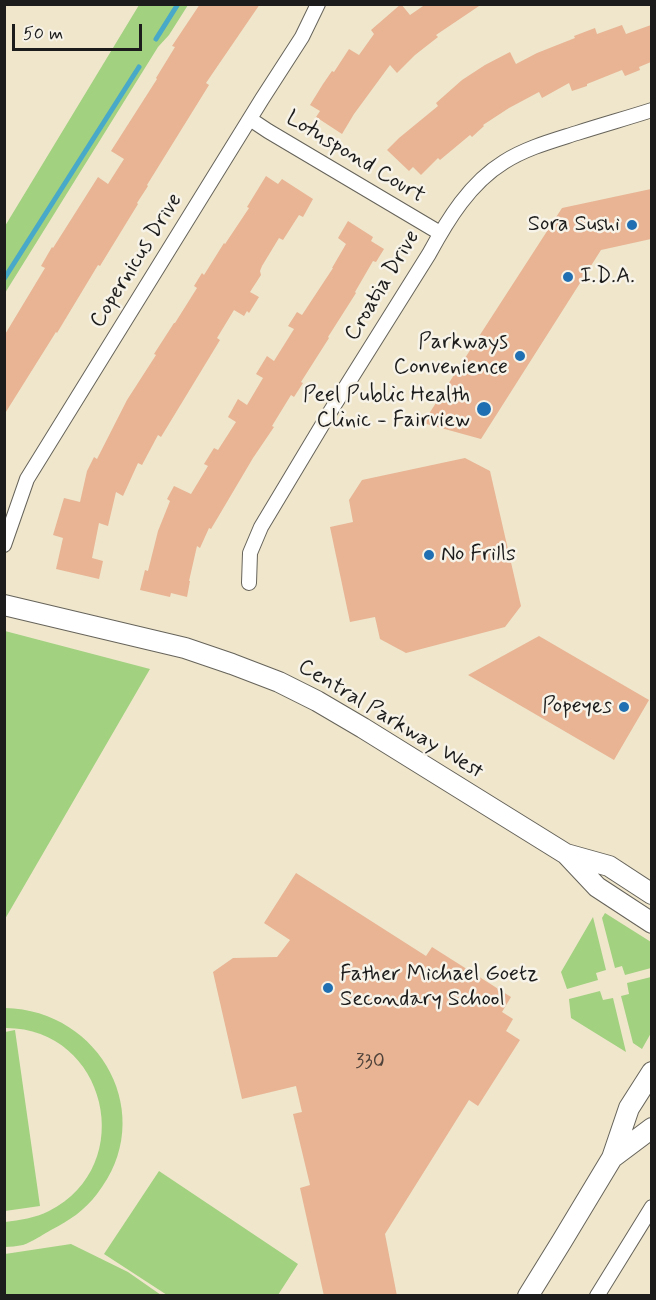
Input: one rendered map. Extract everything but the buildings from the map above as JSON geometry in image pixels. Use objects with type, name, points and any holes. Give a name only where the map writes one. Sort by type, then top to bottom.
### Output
[{"type":"street","name":"Copernicus Drive","points":[[4,545],[27,479],[302,37],[318,4]]},
{"type":"street","name":"Croatia Drive","points":[[249,583],[250,553],[261,527],[440,233],[462,201],[475,186],[503,163],[533,147],[651,110]]},
{"type":"street","name":"Lotuspond Court","points":[[250,119],[440,233]]},
{"type":"street","name":"Central Parkway West","points":[[4,605],[185,648],[279,682],[363,728],[566,854],[597,887],[651,923]]},
{"type":"street","name":"Central Parkway West","points":[[566,854],[609,866],[651,894]]},
{"type":"street","points":[[528,1296],[612,1158],[629,1108],[651,1072]]},
{"type":"street","points":[[612,1158],[651,1128]]},
{"type":"street","points":[[597,1296],[646,1228],[651,1207]]},
{"type":"green space","points":[[139,5],[188,5],[169,35],[158,47],[5,293],[5,226]]},
{"type":"green space","points":[[4,631],[150,669],[5,919]]},
{"type":"green space","points":[[605,913],[651,942],[651,968],[625,975],[622,966],[615,968],[602,918]]},
{"type":"green space","points":[[593,917],[606,970],[596,973],[598,980],[567,989],[561,972]]},
{"type":"green space","points":[[651,977],[651,1033],[642,1049],[633,1043],[621,996],[629,994],[627,983]]},
{"type":"green space","points":[[600,991],[603,1000],[613,998],[626,1052],[571,1018],[569,999]]},
{"type":"green space","points":[[5,1008],[39,1013],[69,1027],[93,1047],[110,1072],[120,1101],[122,1132],[115,1164],[97,1194],[82,1210],[30,1242],[5,1247],[5,1222],[49,1211],[77,1190],[95,1163],[102,1133],[99,1102],[87,1073],[67,1050],[40,1034],[5,1028]]},
{"type":"green space","points":[[15,1030],[40,1206],[5,1211],[5,1032]]},
{"type":"green space","points":[[159,1171],[298,1264],[278,1295],[167,1295],[104,1254]]},
{"type":"green space","points":[[71,1244],[128,1272],[161,1295],[5,1295],[5,1254]]},
{"type":"waterway","points":[[156,39],[178,4]]},
{"type":"waterway","points":[[4,279],[139,67]]},
{"type":"place","name":"Sora Sushi","points":[[632,225]]},
{"type":"place","name":"I.D.A.","points":[[568,277]]},
{"type":"place","name":"Parkways Convenience","points":[[520,356]]},
{"type":"place","name":"Peel Public Health Clinic - Fairview","points":[[484,409]]},
{"type":"place","name":"No Frills","points":[[429,555]]},
{"type":"place","name":"Popeyes","points":[[624,707]]},
{"type":"place","name":"Father Michael Goetz Secondary School","points":[[328,988]]}]
